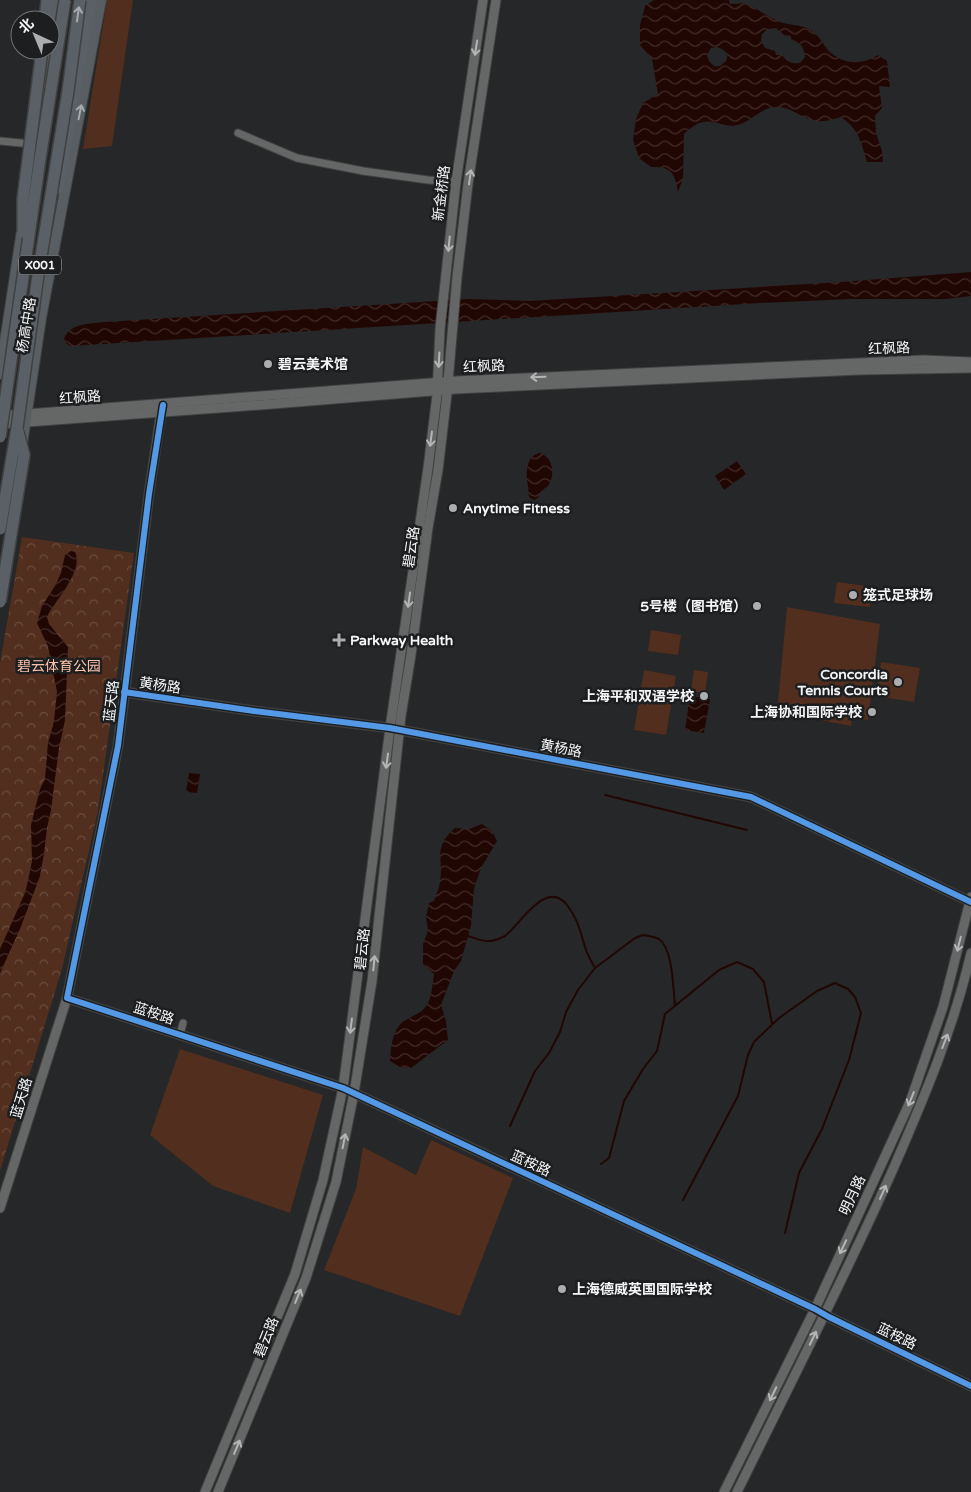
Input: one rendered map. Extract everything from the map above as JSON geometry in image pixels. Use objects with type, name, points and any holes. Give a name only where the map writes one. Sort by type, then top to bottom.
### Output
[{"type":"highway","name":"杨高中路","points":[[0,437],[65,0]]},
{"type":"highway","name":"杨高中路","points":[[0,529],[23,421],[38,275],[68,91],[80,0]]},
{"type":"highway","points":[[38,275],[54,211],[91,0]]},
{"type":"highway","points":[[23,277],[23,200],[41,60]]},
{"type":"highway","points":[[0,602],[24,455],[23,421]]},
{"type":"main road","name":"杨高中路","points":[[0,568],[23,421],[101,0]]},
{"type":"main road","name":"杨高中路","points":[[0,374],[47,60]]},
{"type":"street","name":"新金桥路","points":[[437,387],[440,330],[456,182],[483,0]]},
{"type":"street","name":"新金桥路","points":[[448,386],[451,330],[468,184],[496,0]]},
{"type":"street","points":[[238,133],[297,158],[363,171],[456,182]]},
{"type":"street","points":[[0,141],[35,144]]},
{"type":"street","name":"红枫路","points":[[0,424],[162,408],[448,386],[923,360],[971,362]]},
{"type":"street","name":"红枫路","points":[[448,386],[860,370],[971,368]]},
{"type":"street","name":"碧云路","points":[[218,1492],[306,1278],[336,1182],[354,1093],[372,981],[400,730],[428,528],[438,470],[448,386]]},
{"type":"street","name":"碧云路","points":[[205,1492],[295,1274],[323,1180],[343,1088],[390,728],[428,468],[437,387]]},
{"type":"street","name":"蓝天路","points":[[0,1208],[67,998],[118,746],[162,408]]},
{"type":"street","name":"红枫路","points":[[0,416],[23,421]]},
{"type":"street","name":"黄杨路","points":[[124,692],[390,728],[751,797],[971,900]]},
{"type":"street","name":"明月路","points":[[724,1492],[815,1309],[910,1102],[943,1007],[971,900]]},
{"type":"street","name":"明月路","points":[[737,1492],[870,1220],[919,1108],[956,1012],[971,953]]},
{"type":"street","name":"蓝桉路","points":[[67,998],[343,1088],[815,1309],[971,1386]]},
{"type":"street","points":[[180,1035],[183,1023]]},
{"type":"green space","points":[[107,0],[133,0],[112,146],[83,149]]},
{"type":"green space","name":"碧云体育公园","points":[[22,537],[134,553],[98,811],[62,969],[0,1171],[0,663]]},
{"type":"green space","name":"笼式足球场","points":[[837,582],[873,587],[870,607],[834,603]]},
{"type":"green space","points":[[787,607],[880,624],[868,720],[852,717],[851,726],[777,712]]},
{"type":"green space","points":[[651,630],[681,635],[678,655],[648,651]]},
{"type":"green space","name":"Concordia Tennis Courts","points":[[881,662],[920,668],[914,702],[876,696]]},
{"type":"green space","points":[[644,670],[676,676],[666,735],[634,730]]},
{"type":"green space","points":[[694,670],[708,672],[705,693],[691,691]]},
{"type":"green space","points":[[180,1049],[323,1095],[290,1213],[213,1186],[150,1135]]},
{"type":"green space","points":[[431,1140],[513,1178],[460,1316],[324,1270],[356,1189],[363,1147],[416,1175]]},
{"type":"water","points":[[654,0],[729,0],[730,4],[746,4],[780,22],[807,28],[815,33],[831,53],[842,60],[860,62],[878,55],[887,61],[890,87],[879,86],[882,108],[875,116],[876,133],[882,151],[883,162],[867,162],[859,136],[841,117],[827,121],[818,121],[781,107],[775,107],[733,126],[708,122],[693,126],[684,134],[683,178],[678,192],[674,176],[671,172],[664,168],[651,167],[639,158],[633,140],[636,119],[643,103],[658,94],[652,59],[640,45],[640,25],[645,6]],"holes":[[[776,28],[784,35],[791,36],[791,39],[801,46],[805,57],[800,63],[790,62],[782,55],[776,55],[775,51],[765,48],[761,41],[762,34],[768,29]],[[717,47],[728,54],[726,61],[720,66],[714,66],[709,61],[707,55],[711,48]]]},
{"type":"water","points":[[971,272],[971,296],[946,299],[850,299],[761,303],[70,346],[64,339],[71,329],[81,325],[105,322],[468,299],[530,301]]},
{"type":"water","points":[[539,453],[544,455],[550,462],[552,477],[548,486],[534,500],[529,495],[527,472],[531,458]]},
{"type":"water","points":[[737,461],[746,474],[724,490],[715,476]]},
{"type":"water","points":[[71,551],[75,552],[76,568],[47,617],[49,624],[68,647],[65,720],[59,748],[44,854],[40,876],[20,929],[0,973],[0,949],[25,893],[29,876],[32,861],[31,825],[40,789],[45,779],[48,743],[54,721],[57,692],[48,646],[37,623],[42,606],[61,573],[65,555]]},
{"type":"water","points":[[690,696],[710,699],[704,733],[685,730]]},
{"type":"water","points":[[189,773],[200,774],[197,793],[186,792]]},
{"type":"water","points":[[482,824],[492,831],[497,841],[481,868],[474,889],[471,926],[461,961],[454,971],[441,1005],[446,1021],[448,1040],[411,1068],[400,1067],[390,1061],[397,1029],[404,1021],[425,1008],[432,991],[434,974],[423,964],[423,944],[428,931],[426,918],[429,903],[434,901],[440,882],[441,847],[455,828],[469,829]]},
{"type":"waterway","points":[[605,795],[747,830]]},
{"type":"waterway","points":[[468,936],[487,941],[505,936],[542,900],[550,897],[559,898],[574,915],[587,952],[595,968]]},
{"type":"waterway","points":[[510,1126],[535,1071],[549,1053],[560,1032],[566,1012],[578,990],[595,968],[635,938],[643,935],[659,939],[664,944],[670,960],[675,1005]]},
{"type":"waterway","points":[[601,1164],[609,1158],[624,1101],[643,1069],[657,1051],[665,1014],[719,970],[737,962],[753,969],[764,982],[772,1024]]},
{"type":"waterway","points":[[683,1200],[738,1096],[748,1055],[754,1042],[779,1018],[817,991],[835,983],[848,989],[855,997],[861,1013],[849,1060],[822,1129],[799,1173],[785,1233]]},
{"type":"cycle path","points":[[163,405],[149,494],[118,746],[67,998],[343,1088],[815,1309],[971,1386]]},
{"type":"cycle path","points":[[124,692],[390,728],[751,797],[971,902]]},
{"type":"place","name":"碧云美术馆","points":[[268,364]]},
{"type":"place","name":"Anytime Fitness","points":[[453,508]]},
{"type":"place","name":"笼式足球场","points":[[853,595]]},
{"type":"place","name":"5号楼（图书馆）","points":[[757,606]]},
{"type":"place","name":"Parkway Health","points":[[339,640]]},
{"type":"place","name":"Concordia Tennis Courts","points":[[898,682]]},
{"type":"place","name":"上海平和双语学校","points":[[704,696]]},
{"type":"place","name":"上海协和国际学校","points":[[872,712]]},
{"type":"place","name":"上海德威英国国际学校","points":[[562,1289]]}]
